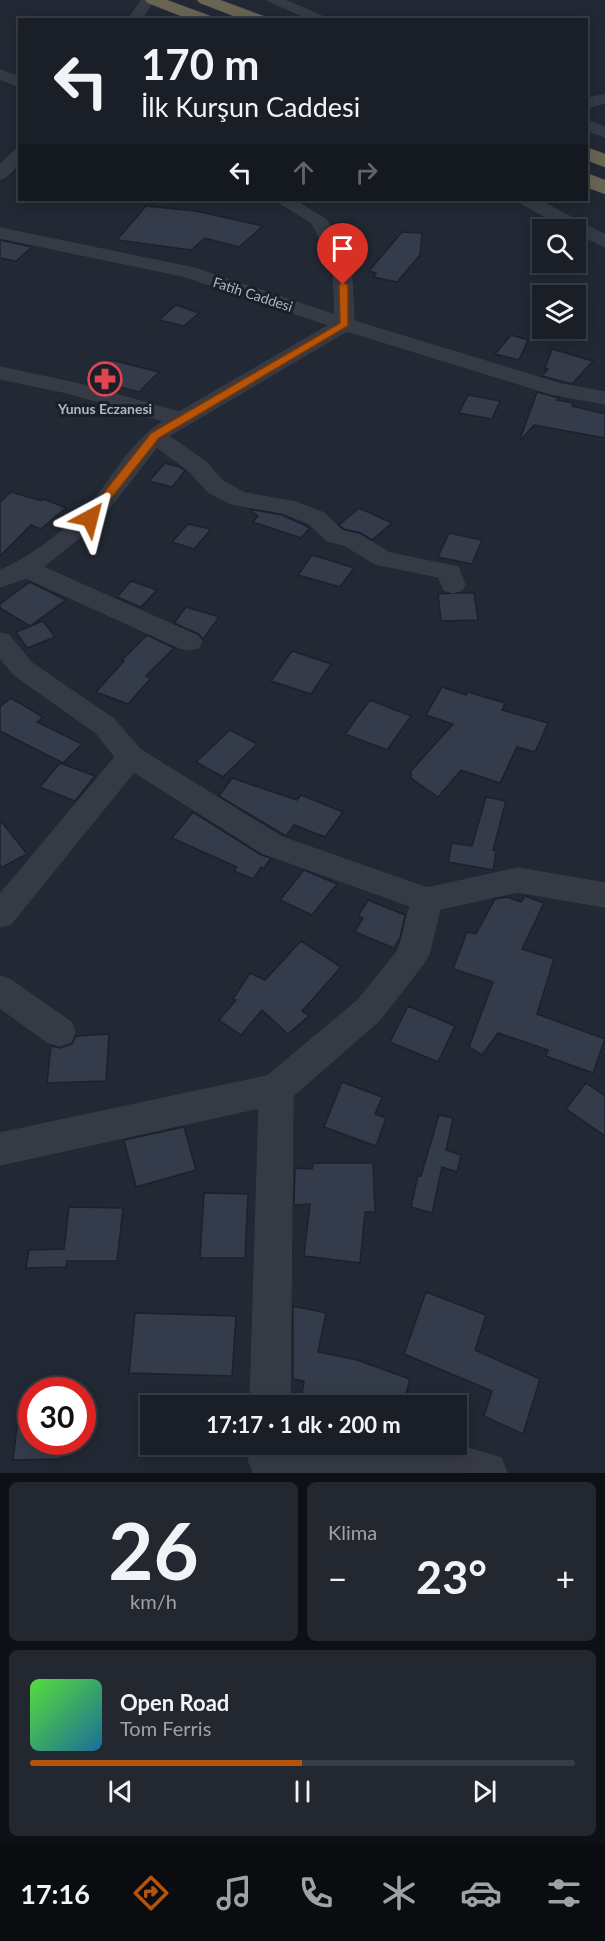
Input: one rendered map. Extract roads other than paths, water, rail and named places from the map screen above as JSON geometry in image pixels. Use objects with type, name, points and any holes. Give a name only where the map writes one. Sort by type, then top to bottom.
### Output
[{"type":"highway","points":[[206,0],[255,18]]},
{"type":"highway","points":[[159,2],[202,18]]},
{"type":"highway","points":[[588,154],[605,161]]},
{"type":"highway","points":[[588,180],[605,188]]},
{"type":"street","points":[[135,18],[148,0]]},
{"type":"street","points":[[273,0],[320,18]]},
{"type":"street","points":[[0,74],[18,82]]},
{"type":"street","points":[[588,103],[605,99]]},
{"type":"street","points":[[588,125],[605,132]]},
{"type":"street","points":[[0,166],[18,156]]},
{"type":"street","points":[[0,174],[18,156]]},
{"type":"street","points":[[0,579],[26,568],[90,518],[155,435],[345,324],[342,266],[324,214],[286,201]]},
{"type":"street","points":[[530,201],[605,242]]},
{"type":"street","name":"Fatih Caddesi","points":[[0,233],[188,272],[345,324],[558,390],[605,398]]},
{"type":"street","points":[[0,373],[72,388],[180,419]]},
{"type":"street","points":[[155,435],[198,467],[216,486],[239,499],[288,507],[316,518],[335,536],[352,540],[383,558],[450,572],[453,585]]},
{"type":"street","points":[[26,568],[189,642]]},
{"type":"street","points":[[0,641],[23,669],[105,726],[131,757],[272,845],[427,900],[518,880],[605,895]]},
{"type":"street","points":[[0,915],[131,757]]},
{"type":"street","points":[[0,1149],[276,1089],[369,1010],[413,954],[427,900]]},
{"type":"street","points":[[0,990],[59,1032]]},
{"type":"street","points":[[270,1395],[276,1089]]},
{"type":"street","points":[[268,1459],[429,1459],[486,1473]]},
{"type":"place","name":"Yunus Eczanesi","points":[[105,379]]}]
